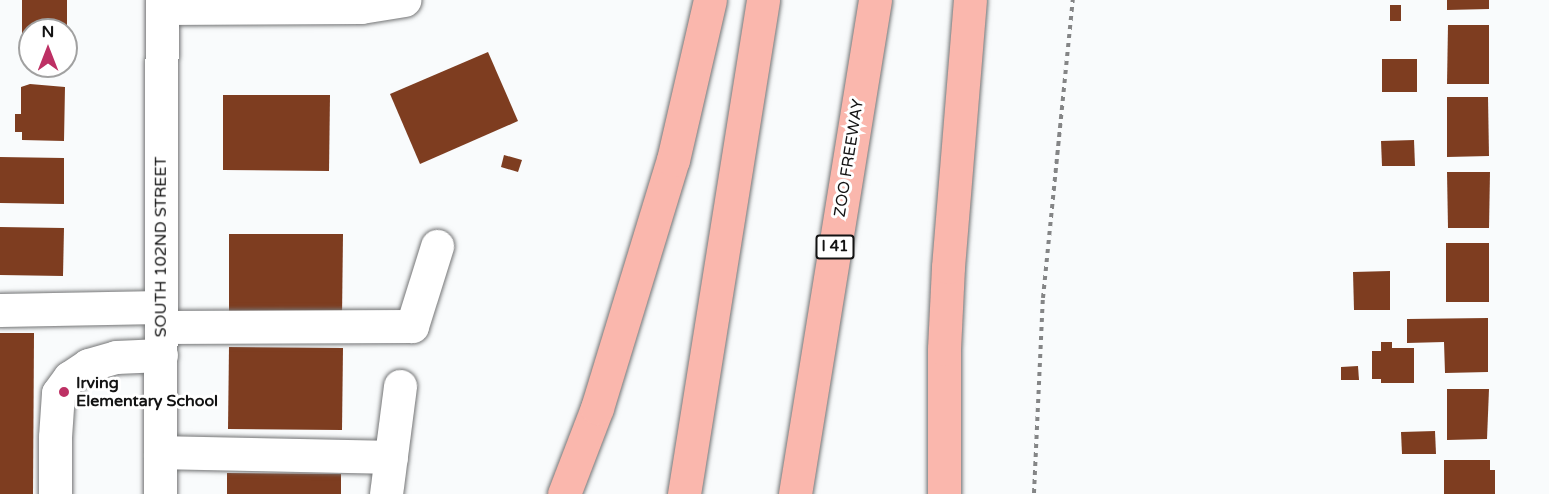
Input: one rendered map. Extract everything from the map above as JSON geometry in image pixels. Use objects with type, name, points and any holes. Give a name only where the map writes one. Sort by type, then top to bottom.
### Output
[{"type":"highway","points":[[564,494],[597,408],[673,160],[710,0]]},
{"type":"highway","points":[[684,494],[763,0]]},
{"type":"highway","name":"ZOO FREEWAY","points":[[795,494],[875,0]]},
{"type":"highway","points":[[944,494],[944,349],[948,267],[970,0]]},
{"type":"street","points":[[162,4],[361,7],[404,0]]},
{"type":"street","name":"SOUTH 102ND STREET","points":[[160,494],[162,4]]},
{"type":"street","points":[[0,310],[161,330],[412,326],[438,246]]},
{"type":"street","points":[[55,494],[58,393],[69,378],[88,365],[116,357],[161,330]]},
{"type":"street","points":[[386,494],[400,386]]},
{"type":"street","points":[[160,452],[391,457]]},
{"type":"path","points":[[1034,493],[1043,298],[1074,0]]},
{"type":"building","points":[[22,0],[67,0],[67,18],[22,18]]},
{"type":"building","points":[[1447,0],[1489,0],[1489,9],[1447,10]]},
{"type":"building","points":[[1390,5],[1401,5],[1401,21],[1390,21]]},
{"type":"building","points":[[1448,25],[1489,25],[1489,84],[1447,84]]},
{"type":"building","points":[[488,52],[518,121],[420,164],[390,94]]},
{"type":"building","points":[[1382,59],[1417,59],[1417,92],[1382,92]]},
{"type":"building","points":[[30,84],[65,87],[64,141],[22,140],[22,132],[15,132],[15,114],[21,114],[21,87]]},
{"type":"building","points":[[223,95],[330,95],[329,171],[223,170]]},
{"type":"building","points":[[1447,97],[1488,97],[1489,156],[1447,157]]},
{"type":"building","points":[[1414,140],[1415,166],[1382,166],[1381,141]]},
{"type":"building","points":[[504,155],[522,160],[518,172],[501,167]]},
{"type":"building","points":[[0,157],[64,158],[64,204],[0,203]]},
{"type":"building","points":[[1447,172],[1490,172],[1489,228],[1448,228]]},
{"type":"building","points":[[0,227],[64,228],[63,276],[0,275]]},
{"type":"building","points":[[229,234],[343,234],[342,317],[229,316]]},
{"type":"building","points":[[1446,243],[1489,243],[1489,302],[1446,302]]},
{"type":"building","points":[[1390,271],[1390,310],[1354,310],[1353,272]]},
{"type":"building","points":[[1488,318],[1488,372],[1445,373],[1444,342],[1407,343],[1407,319]]},
{"type":"building","points":[[0,333],[34,333],[33,494],[0,494]]},
{"type":"building","points":[[1381,342],[1392,342],[1392,348],[1414,348],[1414,383],[1381,383],[1381,379],[1372,379],[1372,351],[1381,351]]},
{"type":"building","points":[[229,347],[343,348],[342,430],[228,429]]},
{"type":"building","points":[[1358,366],[1359,380],[1341,380],[1341,367]]},
{"type":"building","points":[[1447,389],[1489,389],[1487,439],[1447,440]]},
{"type":"building","points":[[1435,431],[1436,454],[1402,454],[1401,432]]},
{"type":"building","points":[[1444,460],[1490,460],[1490,470],[1495,470],[1495,494],[1444,494]]},
{"type":"building","points":[[227,473],[341,474],[341,494],[227,494]]},
{"type":"place","name":"Irving Elementary School","points":[[64,392]]}]
